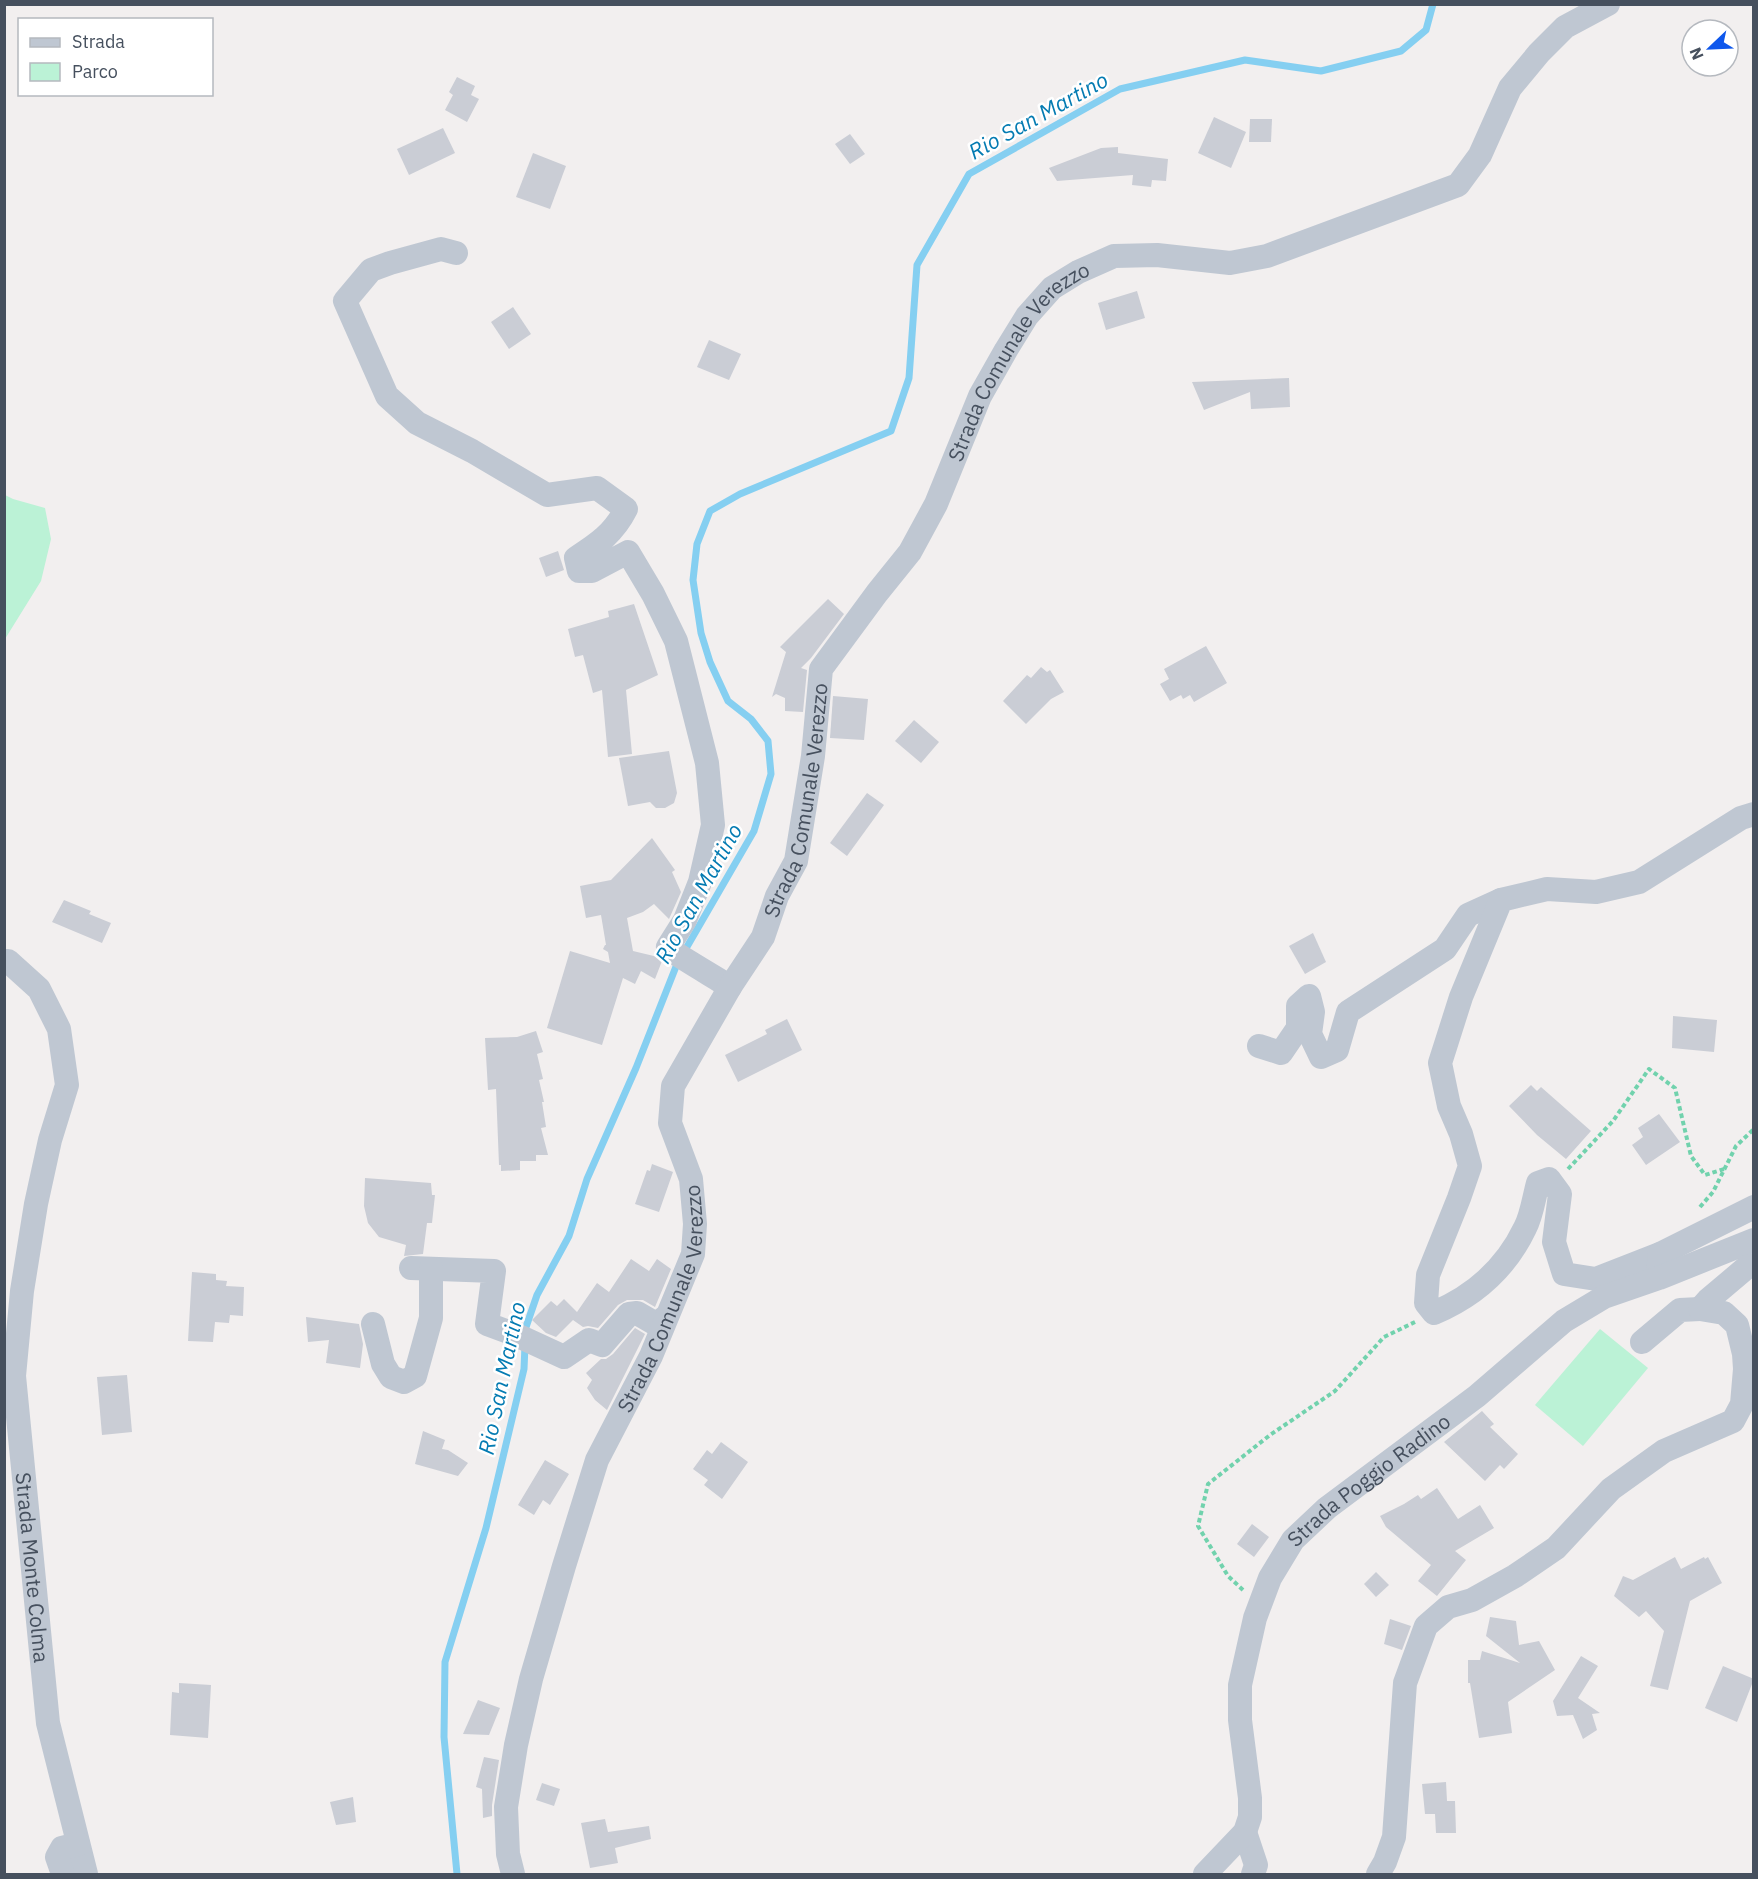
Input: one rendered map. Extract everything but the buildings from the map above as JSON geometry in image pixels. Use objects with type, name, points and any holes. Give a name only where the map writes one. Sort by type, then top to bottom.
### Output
[{"type":"street","name":"Strada Comunale Verezzo","points":[[513,1875],[508,1854],[506,1808],[516,1745],[531,1679],[597,1460],[651,1356],[693,1254],[695,1224],[691,1179],[670,1123],[673,1086],[730,987],[763,937],[777,896],[796,861],[813,756],[821,669],[910,552],[936,504],[980,396],[1027,316],[1052,288],[1078,272],[1114,256],[1157,255],[1230,262],[1267,256],[1458,185],[1480,155],[1510,88],[1539,53],[1565,27],[1608,4]]},
{"type":"street","points":[[456,253],[441,249],[371,270],[345,301],[387,396],[417,423],[472,451],[547,495],[597,488],[626,509],[619,525],[600,543],[576,558],[579,571],[592,571],[628,552],[653,594],[676,641],[704,753],[713,825],[700,882],[685,920],[668,947],[730,987]]},
{"type":"street","points":[[1259,1046],[1281,1053],[1298,1028],[1298,1006],[1309,996],[1313,1012],[1310,1034],[1321,1056],[1337,1050],[1348,1012],[1445,949],[1468,915],[1501,900],[1547,889],[1596,892],[1639,882],[1741,818],[1754,814]]},
{"type":"street","points":[[1501,900],[1461,997],[1440,1063],[1449,1106],[1461,1134],[1470,1166],[1460,1198],[1428,1275],[1426,1303],[1434,1313],[1455,1304],[1495,1274],[1526,1227],[1538,1183],[1549,1179],[1560,1194],[1554,1242],[1564,1274],[1596,1279],[1660,1266],[1754,1207]]},
{"type":"street","name":"Strada Monte Colma","points":[[4,961],[8,961],[39,989],[59,1029],[67,1086],[50,1140],[36,1204],[22,1291],[14,1376],[48,1724],[86,1875]]},
{"type":"street","name":"Strada Poggio Radino","points":[[1245,1832],[1250,1817],[1250,1798],[1240,1720],[1240,1685],[1255,1618],[1270,1578],[1293,1540],[1327,1508],[1477,1396],[1564,1321],[1660,1266],[1754,1240]]},
{"type":"street","points":[[1700,1309],[1740,1273],[1754,1265]]},
{"type":"street","points":[[373,1324],[382,1364],[392,1377],[404,1382],[415,1376],[431,1318],[421,1268],[494,1271],[487,1324],[564,1357],[589,1340],[602,1345],[629,1314],[637,1312],[656,1324],[667,1316]]},
{"type":"street","points":[[1378,1875],[1394,1837],[1406,1683],[1426,1626],[1448,1606],[1472,1600],[1515,1576],[1556,1548],[1611,1489],[1664,1451],[1733,1421],[1742,1404],[1744,1354],[1737,1325],[1724,1313],[1700,1309],[1680,1310],[1642,1342]]},
{"type":"street","points":[[1206,1875],[1245,1832],[1256,1864],[1253,1875]]},
{"type":"street","points":[[63,1875],[57,1857],[62,1848],[78,1844]]},
{"type":"path","points":[[1553,1185],[1613,1121],[1649,1069],[1675,1088],[1691,1156],[1705,1175],[1724,1168]]},
{"type":"path","points":[[1698,1210],[1713,1192],[1736,1146],[1754,1129]]},
{"type":"path","points":[[1260,1605],[1228,1576],[1198,1526],[1208,1484],[1270,1435],[1335,1391],[1384,1337],[1434,1313]]},
{"type":"green space","points":[[5,495],[45,508],[51,539],[41,581],[5,639]]},
{"type":"green space","points":[[1600,1329],[1648,1368],[1583,1446],[1535,1405]]},
{"type":"waterway","name":"Rio San Martino","points":[[525,1334],[537,1295],[569,1236],[587,1179],[636,1068],[677,964],[754,831],[771,774],[768,741],[751,719],[728,701],[710,662],[701,633],[693,580],[697,544],[710,511],[740,494],[891,431],[909,378],[917,265],[969,174],[1120,89],[1245,60],[1321,71],[1401,51],[1426,30],[1433,4]]},
{"type":"waterway","name":"Rio San Martino","points":[[457,1874],[444,1737],[445,1662],[486,1528],[524,1369],[525,1345]]}]
